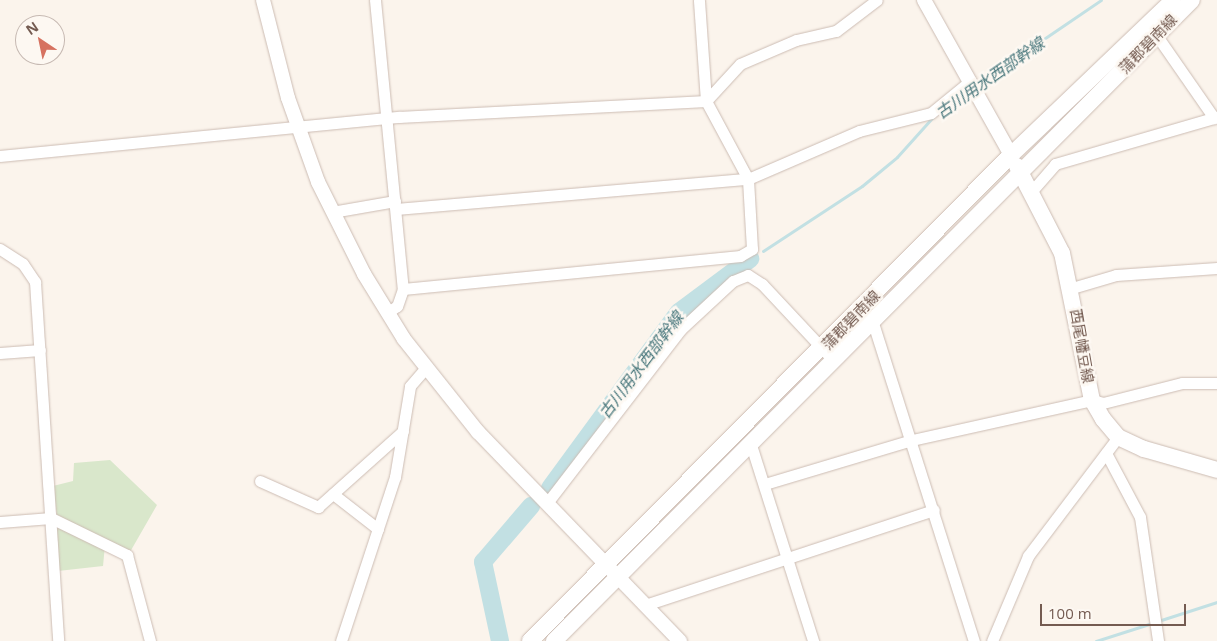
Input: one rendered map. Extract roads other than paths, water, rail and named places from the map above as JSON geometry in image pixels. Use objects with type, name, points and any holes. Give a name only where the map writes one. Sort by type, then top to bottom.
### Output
[{"type":"main road","name":"蒲郡碧南線","points":[[530,641],[751,445],[829,355],[1011,155],[1173,0]]},
{"type":"main road","name":"蒲郡碧南線","points":[[554,641],[611,571],[829,355],[873,323],[1192,0]]},
{"type":"main road","name":"西尾幡豆線","points":[[1011,155],[1062,252],[1072,288],[1092,400],[1118,437]]},
{"type":"main road","points":[[1118,437],[1172,459],[1217,470]]},
{"type":"street","points":[[263,0],[298,127],[332,212],[388,312],[425,369],[546,503],[680,641]]},
{"type":"street","points":[[375,0],[403,289],[397,306],[388,312]]},
{"type":"street","points":[[403,289],[740,256],[752,249],[754,239],[748,179],[706,101],[699,0]]},
{"type":"street","points":[[0,156],[385,118],[706,101],[740,64],[796,40],[836,31],[877,0]]},
{"type":"street","points":[[924,0],[1011,155]]},
{"type":"street","points":[[1030,192],[1055,164],[1216,118],[1157,36]]},
{"type":"street","points":[[332,212],[396,205],[748,179],[859,131],[931,113],[969,83]]},
{"type":"street","points":[[0,249],[23,264],[35,282],[58,641]]},
{"type":"street","points":[[1072,288],[1116,275],[1217,268]]},
{"type":"street","points":[[546,503],[680,330],[733,281],[748,275],[762,284],[829,355]]},
{"type":"street","points":[[873,323],[912,440],[974,641]]},
{"type":"street","points":[[0,353],[40,350]]},
{"type":"street","points":[[340,641],[395,477],[410,386],[425,369]]},
{"type":"street","points":[[765,484],[912,440],[1092,400],[1103,403],[1182,383],[1217,383]]},
{"type":"street","points":[[260,481],[318,507],[403,431]]},
{"type":"street","points":[[992,641],[1028,556],[1118,437]]},
{"type":"street","points":[[751,445],[765,484],[813,641]]},
{"type":"street","points":[[1106,453],[1140,517],[1158,641]]},
{"type":"street","points":[[333,494],[378,529]]},
{"type":"street","points":[[646,605],[786,557],[934,510]]},
{"type":"street","points":[[0,522],[51,518],[127,555],[150,641]]},
{"type":"waterway","name":"古川用水西部幹線","points":[[976,85],[1101,0]]},
{"type":"waterway","name":"古川用水西部幹線","points":[[763,251],[862,186],[897,157],[933,117]]},
{"type":"waterway","name":"古川用水西部幹線","points":[[550,488],[679,312],[750,259]]},
{"type":"waterway","name":"古川用水西部幹線","points":[[500,641],[483,562],[531,506]]},
{"type":"waterway","points":[[1158,621],[1217,602]]},
{"type":"waterway","points":[[1096,641],[1152,623]]}]
